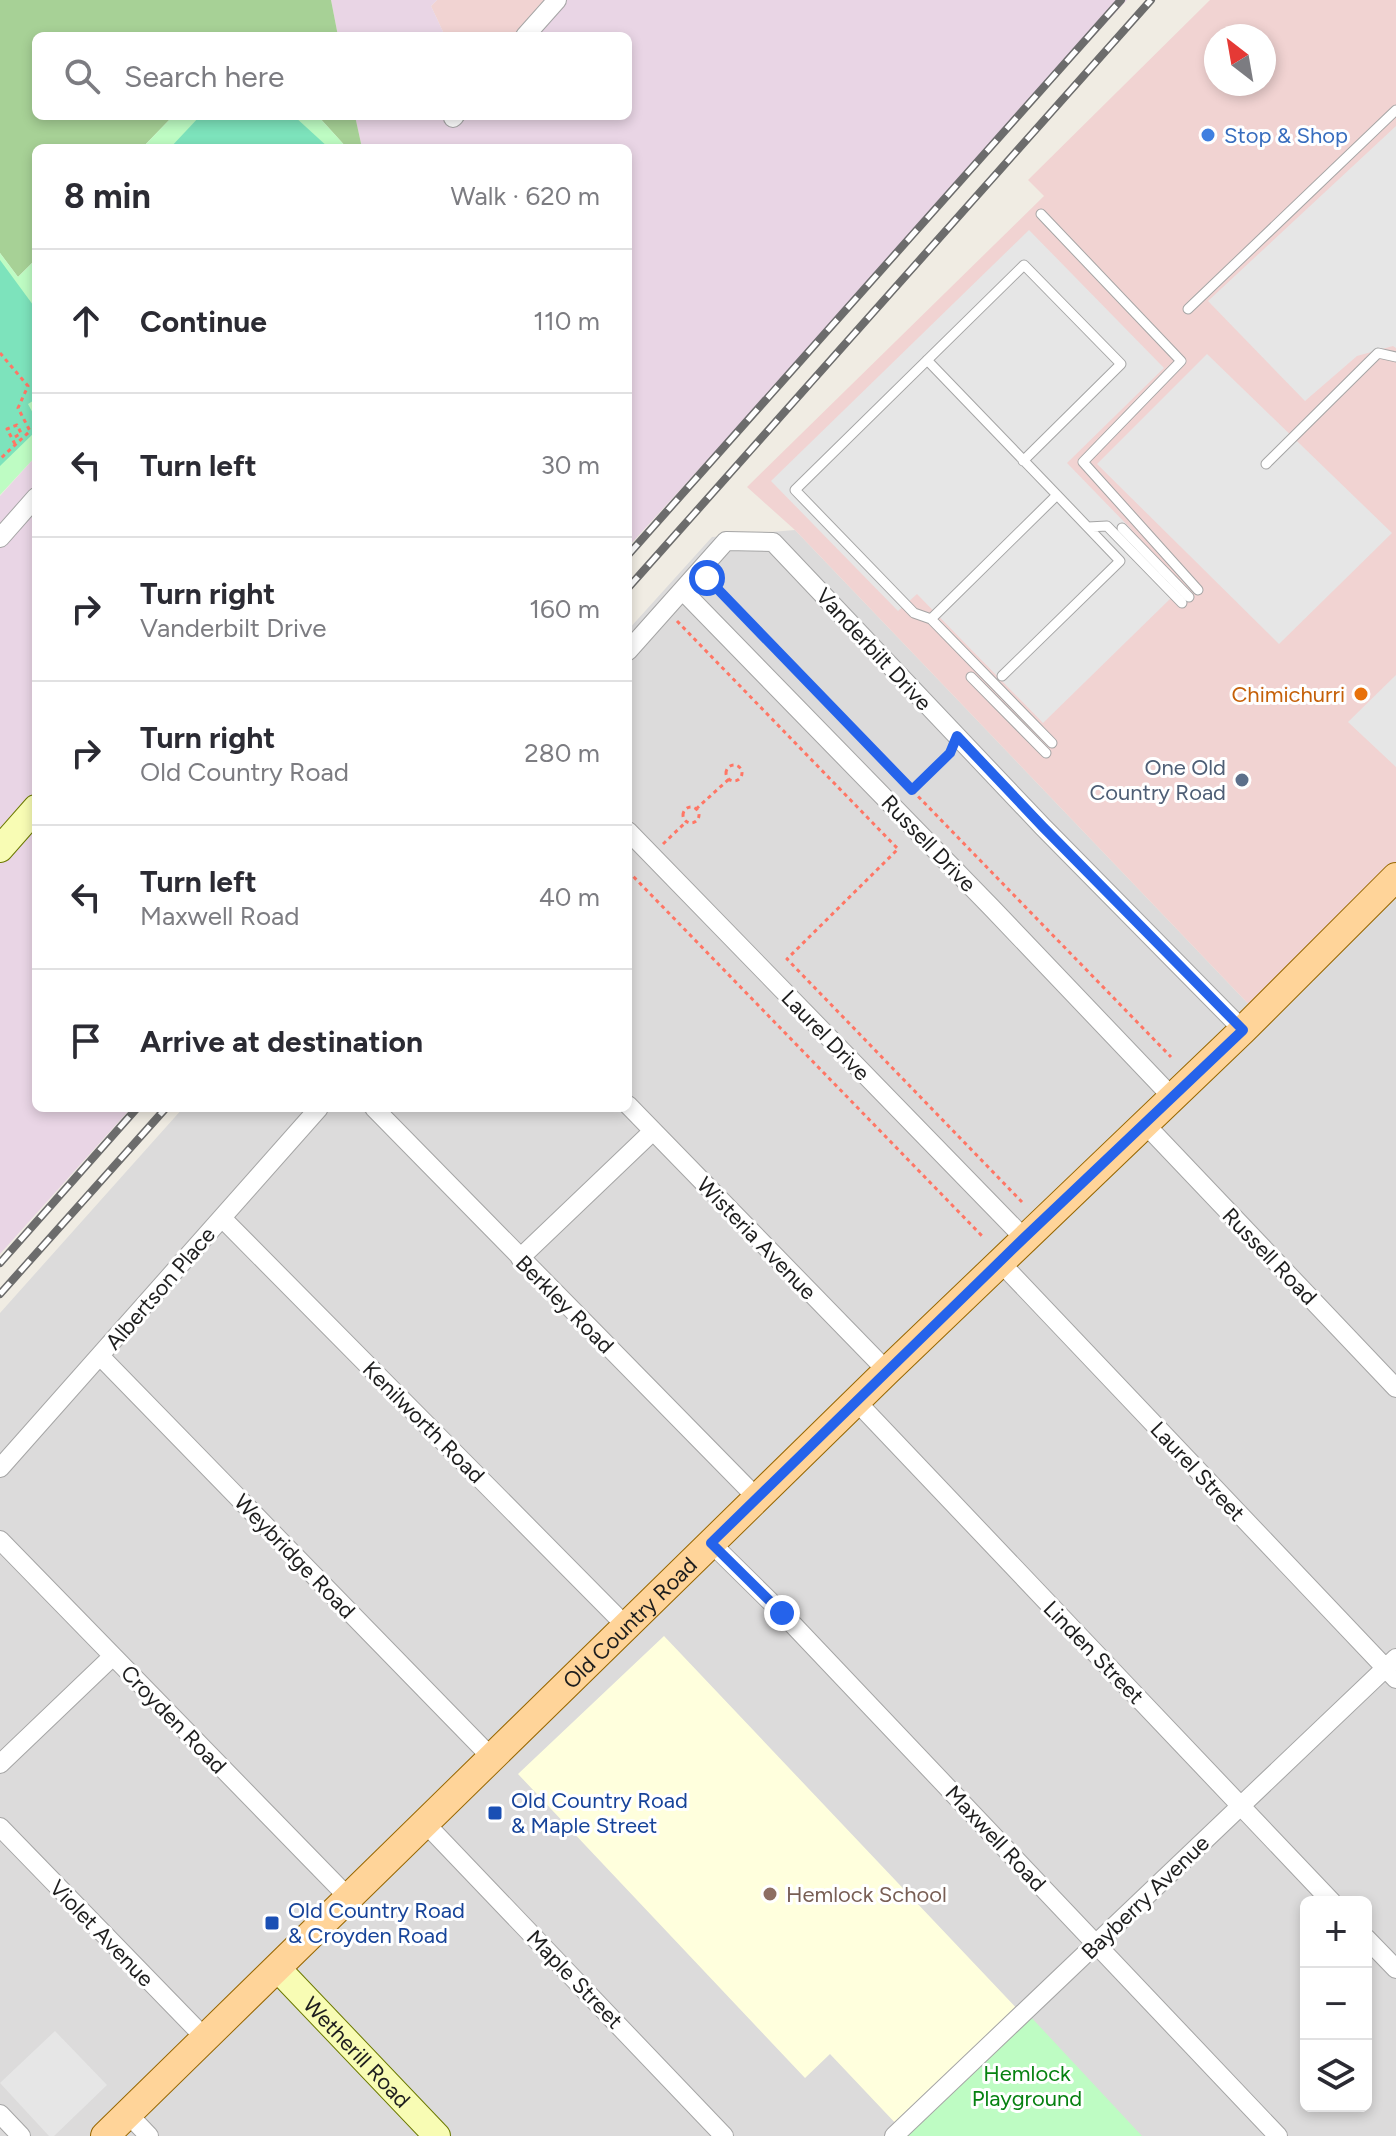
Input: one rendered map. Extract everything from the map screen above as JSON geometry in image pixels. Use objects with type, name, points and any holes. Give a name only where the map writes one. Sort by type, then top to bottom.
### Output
[{"type":"main road","name":"Old Country Road","points":[[105,2136],[856,1401],[1243,1030],[1396,877]]},
{"type":"street","points":[[529,32],[557,0]]},
{"type":"street","points":[[0,538],[32,502]]},
{"type":"street","name":"Vanderbilt Drive","points":[[683,591],[726,541],[773,542],[1043,827],[1243,1030]]},
{"type":"street","points":[[632,647],[683,591]]},
{"type":"street","name":"Russell Drive","points":[[683,591],[1173,1098]]},
{"type":"street","points":[[0,849],[32,813]]},
{"type":"street","name":"Laurel Drive","points":[[632,835],[1024,1238]]},
{"type":"street","name":"Wisteria Avenue","points":[[632,1109],[887,1371]]},
{"type":"street","name":"Albertson Place","points":[[0,1468],[315,1112]]},
{"type":"street","name":"Berkley Road","points":[[378,1112],[757,1498]]},
{"type":"street","name":"Russell Road","points":[[1144,1123],[1396,1388]]},
{"type":"street","points":[[520,1258],[653,1131]]},
{"type":"street","name":"Kenilworth Road","points":[[222,1218],[626,1626]]},
{"type":"street","name":"Laurel Street","points":[[1000,1262],[1393,1668]]},
{"type":"street","name":"Weybridge Road","points":[[100,1356],[491,1757]]},
{"type":"street","name":"Linden Street","points":[[856,1401],[1326,1896]]},
{"type":"street","name":"Croyden Road","points":[[0,1540],[348,1897]]},
{"type":"street","name":"Maxwell Road","points":[[711,1543],[782,1613],[1278,2136]]},
{"type":"street","points":[[0,1764],[113,1656]]},
{"type":"street","name":"Bayberry Avenue","points":[[894,2136],[1241,1806],[1393,1668]]},
{"type":"street","name":"Maple Street","points":[[425,1823],[724,2136]]},
{"type":"street","name":"Violet Avenue","points":[[0,1827],[205,2038]]},
{"type":"street","points":[[1372,1944],[1396,1969]]},
{"type":"street","name":"Wetherill Road","points":[[277,1968],[437,2136]]},
{"type":"street","points":[[0,2114],[21,2136]]},
{"type":"street","points":[[128,2114],[149,2136]]},
{"type":"lane","points":[[1188,309],[1396,110]]},
{"type":"lane","points":[[1041,214],[1181,361],[1083,462],[1198,590]]},
{"type":"lane","points":[[1023,461],[1121,364],[1024,265],[795,490],[914,613],[931,619],[1052,743]]},
{"type":"lane","points":[[1266,464],[1378,353],[1396,357]]},
{"type":"lane","points":[[927,360],[1120,561],[1002,676]]},
{"type":"lane","points":[[931,619],[1057,495]]},
{"type":"lane","points":[[1088,527],[1107,526],[1186,600],[1122,528]]},
{"type":"lane","points":[[971,677],[1046,753]]},
{"type":"path","points":[[0,353],[28,386],[18,408],[30,431],[0,459]]},
{"type":"path","points":[[13,433],[15,437],[21,433],[17,425],[7,429],[16,446]]},
{"type":"path","points":[[708,579],[1171,1057]]},
{"type":"path","points":[[671,615],[898,849],[787,959],[1022,1202]]},
{"type":"path","points":[[912,790],[950,753],[957,736]]},
{"type":"path","points":[[696,809],[729,779]]},
{"type":"path","points":[[690,807],[696,809],[698,820],[694,823],[686,821],[686,810],[690,807]]},
{"type":"path","points":[[653,857],[668,837],[686,821]]},
{"type":"path","points":[[632,875],[984,1238]]},
{"type":"shaded area","points":[[331,0],[437,0],[431,6],[443,32],[337,32]]},
{"type":"shaded area","points":[[437,0],[558,0],[530,32],[443,32],[431,6]]},
{"type":"shaded area","points":[[558,0],[1127,0],[632,543],[632,144],[361,144],[356,120],[632,120],[632,32],[530,32]]},
{"type":"shaded area","points":[[1210,0],[1396,0],[1396,876],[1258,1014],[795,530],[747,487],[1044,196],[1028,180]]},
{"type":"shaded area","points":[[1396,126],[1396,348],[1393,346],[1357,356],[1305,401],[1208,301]]},
{"type":"shaded area","points":[[1029,230],[1164,368],[1067,463],[1131,529],[1117,543],[1171,598],[1043,723],[917,594],[898,611],[771,481]]},
{"type":"shaded area","points":[[1207,354],[1392,533],[1279,644],[1097,464]]},
{"type":"shaded area","points":[[32,460],[32,1112],[127,1112],[0,1254],[0,496]]},
{"type":"shaded area","points":[[795,530],[1258,1014],[1396,876],[1396,2136],[0,2136],[0,1313],[179,1112],[632,1112],[632,626],[712,537]]},
{"type":"shaded area","points":[[1396,675],[1396,767],[1348,722]]},
{"type":"shaded area","name":"Hemlock School","points":[[664,1636],[1022,2014],[900,2128],[830,2054],[805,2078],[518,1774]]},
{"type":"shaded area","points":[[55,2031],[107,2085],[54,2136],[49,2136],[0,2083]]},
{"type":"green space","points":[[0,0],[331,0],[337,32],[32,32],[32,120],[169,120],[146,144],[32,144],[32,263],[18,277],[0,253]]},
{"type":"green space","points":[[169,120],[322,120],[343,144],[146,144]]},
{"type":"green space","points":[[196,120],[298,120],[325,144],[174,144]]},
{"type":"green space","points":[[322,120],[356,120],[361,144],[343,144]]},
{"type":"green space","points":[[0,253],[18,277],[32,263],[32,460],[0,495]]},
{"type":"green space","points":[[0,260],[32,304],[32,402],[28,404],[32,412],[32,435],[0,466]]},
{"type":"green space","name":"Hemlock Playground","points":[[1029,2015],[1142,2136],[898,2136]]},
{"type":"railway","points":[[632,550],[1121,0]]},
{"type":"railway","points":[[632,584],[1151,0]]},
{"type":"railway","points":[[0,1263],[133,1112]]},
{"type":"railway","points":[[0,1294],[162,1112]]},
{"type":"place","name":"Stop & Shop","points":[[1208,135]]},
{"type":"place","name":"Chimichurri","points":[[1361,694]]},
{"type":"place","name":"One Old Country Road","points":[[1242,780]]},
{"type":"place","name":"Old Country Road & Maple Street","points":[[495,1813]]},
{"type":"place","name":"Hemlock School","points":[[770,1894]]},
{"type":"place","name":"Old Country Road & Croyden Road","points":[[272,1923]]},
{"type":"route","points":[[707,578],[912,790],[950,753],[957,736],[1243,1030],[711,1543],[782,1613]]}]
